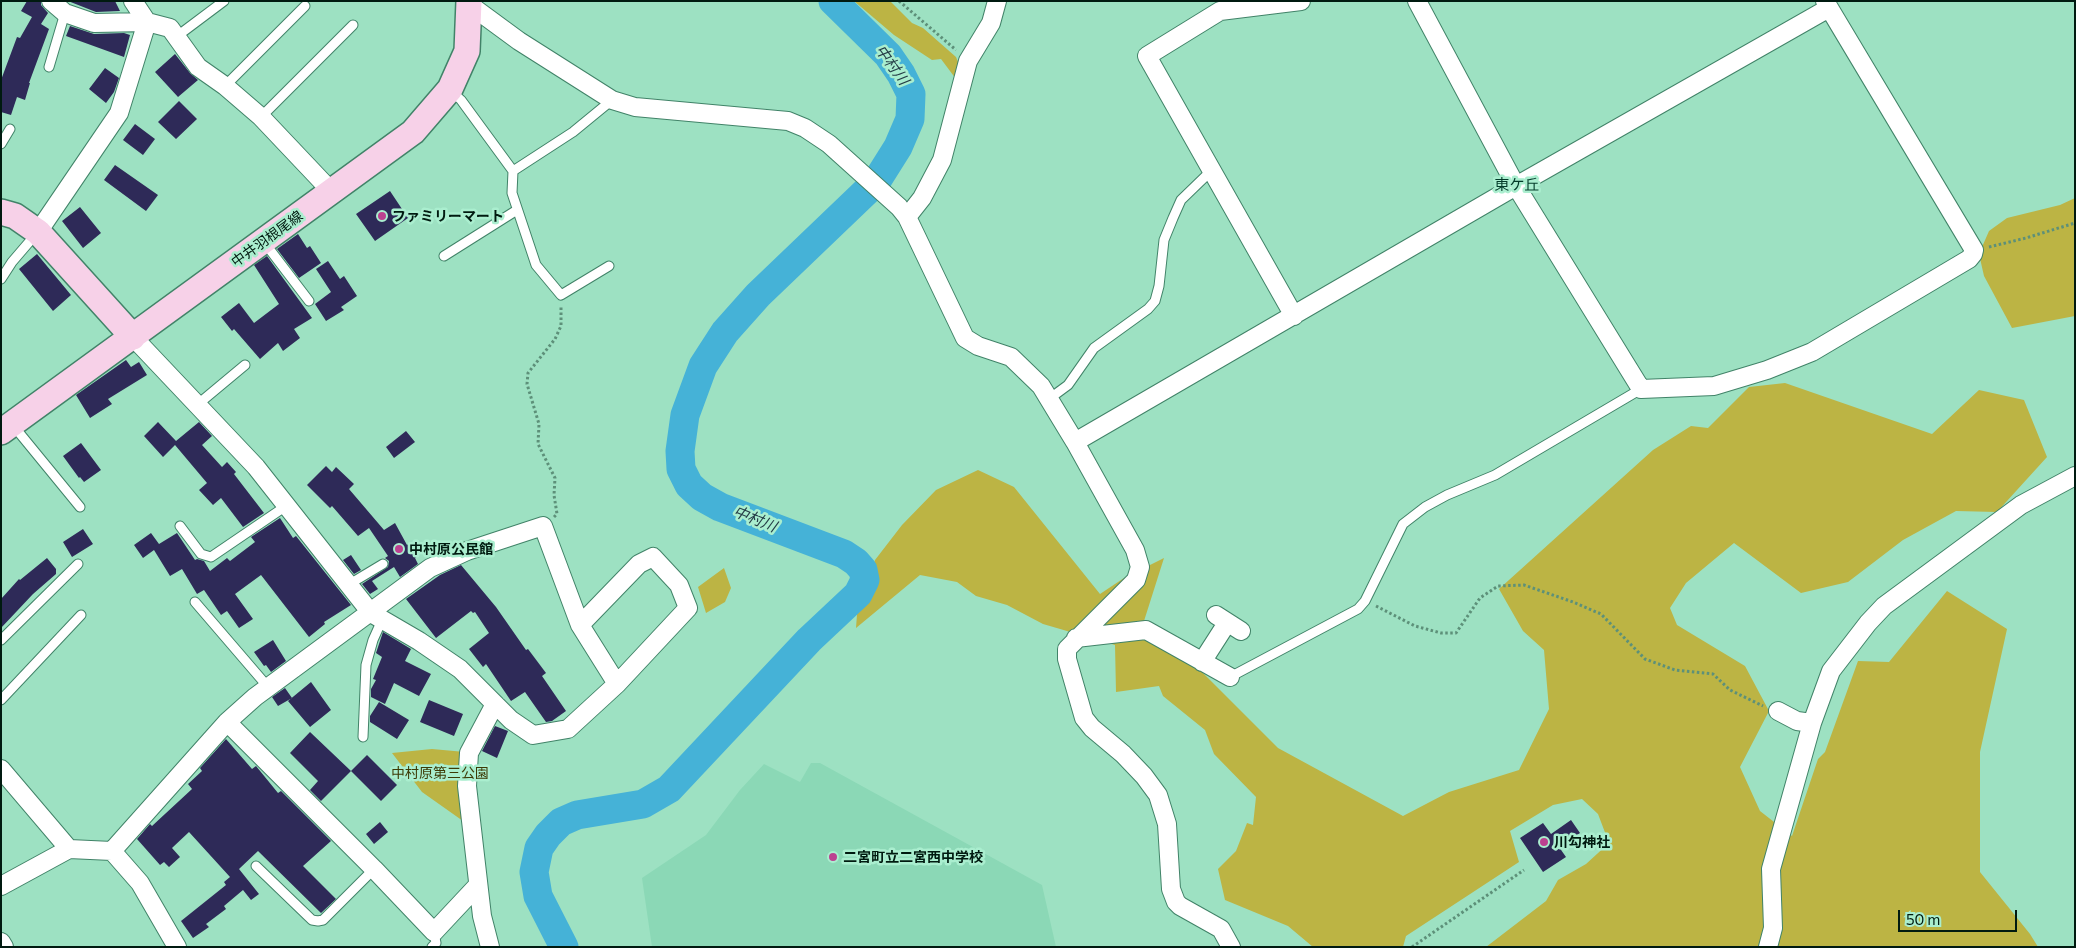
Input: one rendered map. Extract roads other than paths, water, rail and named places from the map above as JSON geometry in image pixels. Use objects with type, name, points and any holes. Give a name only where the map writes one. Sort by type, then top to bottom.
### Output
[{"type":"main road","name":"中井羽根尾線","points":[[7,428],[413,132],[450,89],[466,51],[469,3]]},
{"type":"main road","points":[[1,212],[15,216],[38,232],[133,337]]},
{"type":"street","points":[[51,1],[66,13],[94,23],[147,22],[170,28],[198,67],[225,86],[261,117],[332,192]]},
{"type":"street","points":[[133,1],[147,22]]},
{"type":"street","points":[[903,212],[922,198],[942,160],[968,61],[991,23],[997,1]]},
{"type":"street","points":[[1294,316],[1147,56],[1220,11],[1301,1]]},
{"type":"street","points":[[1075,442],[1294,316],[1516,186],[1827,5],[1974,250],[1969,260],[1812,352],[1767,370],[1714,386],[1641,389],[1516,186],[1417,1]]},
{"type":"street","points":[[469,3],[519,41],[612,100],[635,108],[788,122],[805,128],[817,135],[854,166],[903,212],[965,338],[978,346],[1011,357],[1041,386],[1075,442],[1135,550],[1140,567],[1136,580],[1076,638],[1067,649],[1066,660],[1084,718],[1092,728],[1123,754],[1158,794],[1167,824],[1171,889],[1176,902],[1221,930],[1231,947]]},
{"type":"street","points":[[38,232],[120,113],[147,22]]},
{"type":"street","points":[[133,337],[256,467],[348,585],[376,616],[460,669],[511,720],[533,735],[568,729],[617,684],[688,608],[679,584],[653,557],[639,564],[580,625]]},
{"type":"street","points":[[1768,947],[1773,928],[1771,869],[1812,723],[1831,672],[1868,623],[1884,606],[2021,505],[2075,476]]},
{"type":"street","points":[[112,851],[227,722],[268,687],[376,616],[430,568],[466,551],[543,526],[580,625],[617,684]]},
{"type":"street","points":[[1202,662],[1228,623]]},
{"type":"street","points":[[1076,638],[1146,630],[1230,677]]},
{"type":"street","points":[[490,947],[482,916],[467,786],[469,753],[495,704]]},
{"type":"street","points":[[1778,711],[1797,720],[1812,723]]},
{"type":"street","points":[[227,722],[374,869],[433,939],[478,885]]},
{"type":"street","points":[[1,769],[69,849]]},
{"type":"street","points":[[1,886],[69,849],[112,851],[140,883],[177,947]]},
{"type":"street","points":[[1,942],[4,947]]},
{"type":"lane","points":[[176,37],[224,1]]},
{"type":"lane","points":[[225,86],[305,6]]},
{"type":"lane","points":[[49,66],[66,13]]},
{"type":"lane","points":[[261,117],[353,25]]},
{"type":"lane","points":[[450,89],[461,100],[513,170],[512,193],[536,265],[561,296],[609,266]]},
{"type":"lane","points":[[513,170],[573,132],[612,100]]},
{"type":"lane","points":[[1,144],[10,129]]},
{"type":"lane","points":[[1049,399],[1068,385],[1094,348],[1148,309],[1155,301],[1159,286],[1164,240],[1173,218],[1181,200],[1213,170]]},
{"type":"lane","points":[[444,256],[517,210]]},
{"type":"lane","points":[[1,279],[12,262],[38,232]]},
{"type":"lane","points":[[263,242],[309,301]]},
{"type":"lane","points":[[197,405],[245,365]]},
{"type":"lane","points":[[1230,677],[1355,612],[1365,601],[1403,524],[1418,512],[1446,495],[1496,475],[1641,389]]},
{"type":"lane","points":[[7,428],[80,507]]},
{"type":"lane","points":[[180,526],[201,554],[211,557],[286,506]]},
{"type":"lane","points":[[1,640],[78,564]]},
{"type":"lane","points":[[348,585],[383,564]]},
{"type":"lane","points":[[195,602],[268,687]]},
{"type":"lane","points":[[1,700],[81,615]]},
{"type":"lane","points":[[363,737],[366,665],[373,640],[376,616]]},
{"type":"lane","points":[[256,866],[312,920],[318,921],[323,920],[374,869]]},
{"type":"waterway","name":"中村川","points":[[564,947],[538,896],[534,872],[539,848],[548,835],[561,822],[577,815],[643,804],[669,789],[809,640],[858,594],[865,580],[863,570],[856,562],[844,554],[720,507],[702,497],[689,485],[681,469],[680,451],[685,415],[703,366],[725,332],[758,295],[876,182],[898,147],[910,119],[911,94],[901,74],[888,55],[833,1]]},
{"type":"place","name":"ファミリーマート","points":[[382,216]]},
{"type":"place","name":"中村原公民館","points":[[399,549]]},
{"type":"place","name":"川勾神社","points":[[1544,842]]},
{"type":"place","name":"二宮町立二宮西中学校","points":[[833,857]]},
{"type":"district","name":"東ケ丘","points":[[1517,185]]},
{"type":"park label","name":"中村原第三公園","points":[[440,773]]}]
